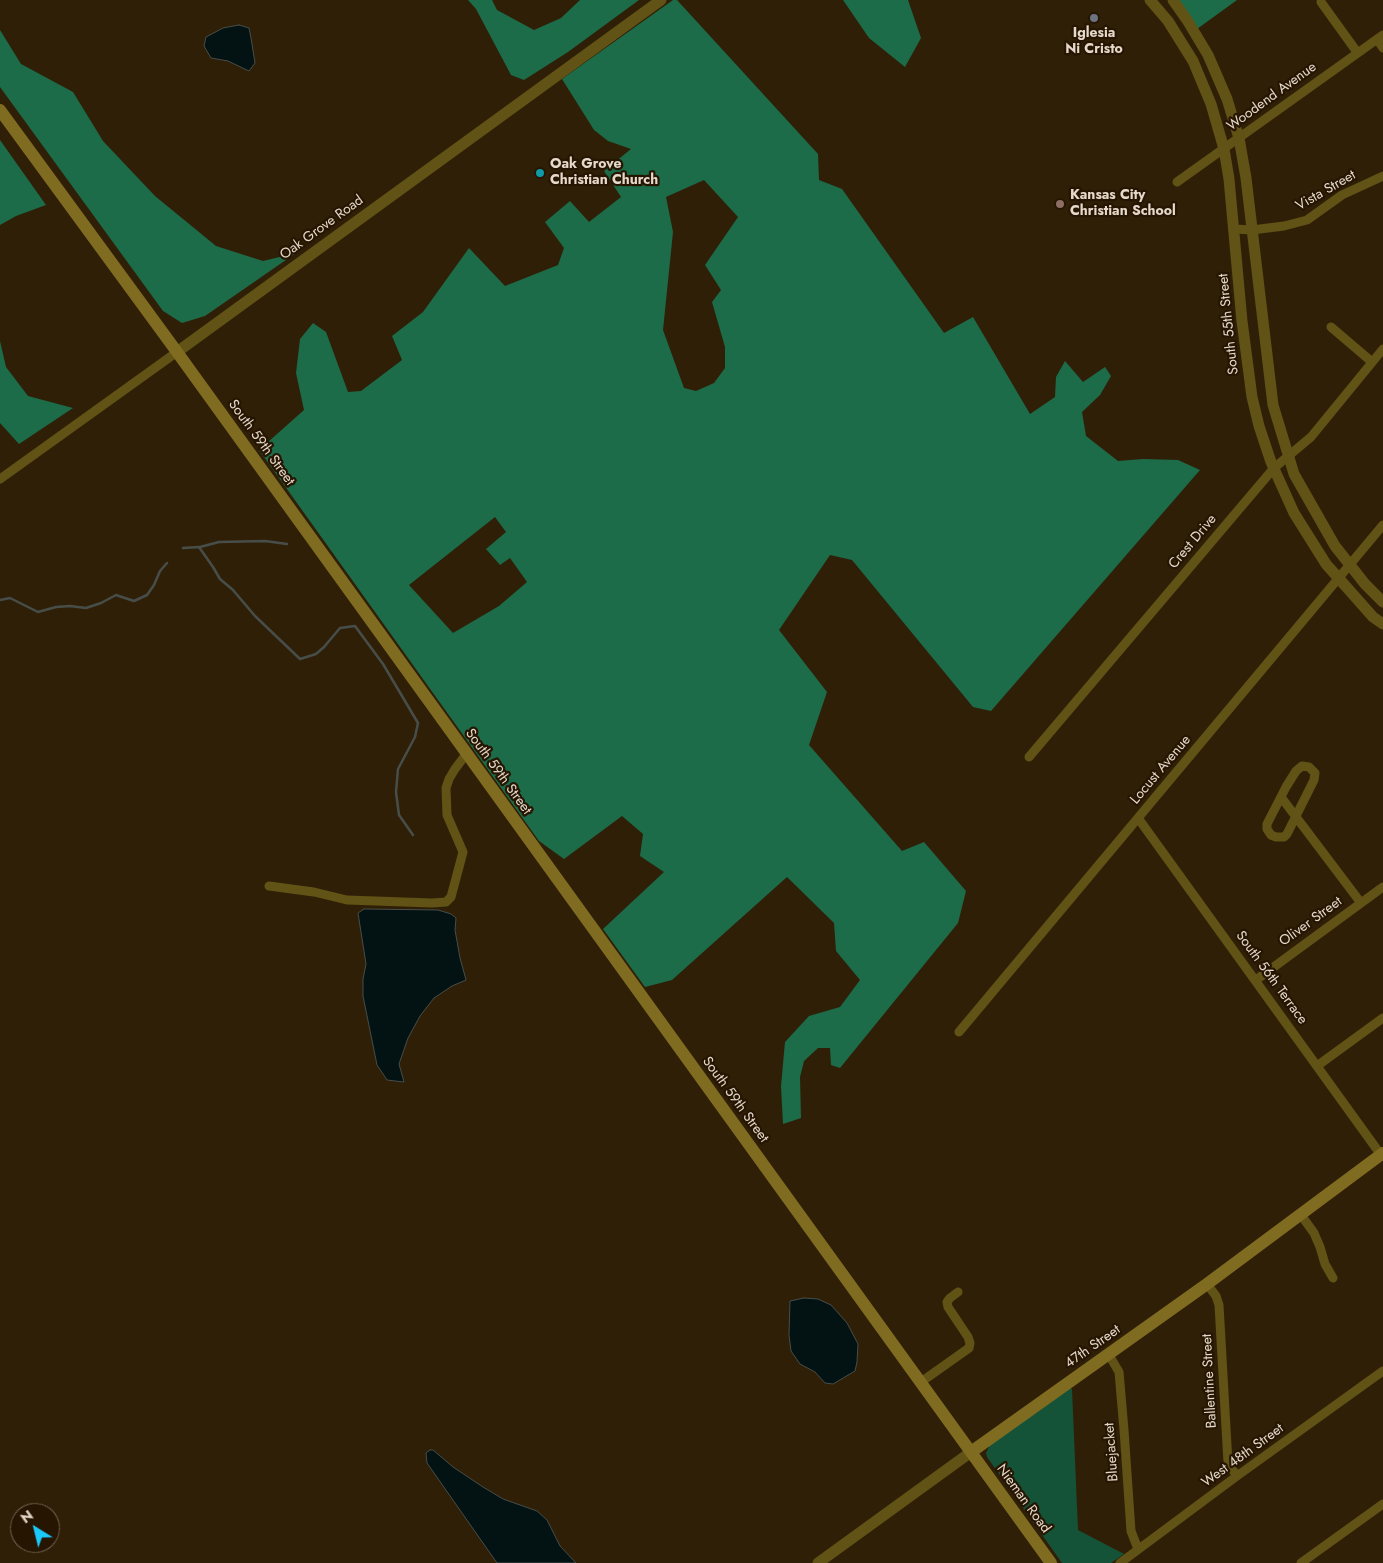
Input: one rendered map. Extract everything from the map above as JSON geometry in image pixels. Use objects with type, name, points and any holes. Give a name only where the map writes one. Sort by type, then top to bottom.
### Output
[{"type":"main road","name":"South 59th Street","points":[[0,110],[971,1452]]},
{"type":"main road","name":"47th Street","points":[[971,1452],[1207,1284],[1382,1154]]},
{"type":"main road","name":"Nieman Road","points":[[971,1452],[1051,1563]]},
{"type":"street","name":"Oak Grove Road","points":[[0,479],[661,0]]},
{"type":"street","name":"South 55th Street","points":[[1150,0],[1168,21],[1193,61],[1211,104],[1224,149],[1229,179],[1242,321],[1252,397],[1259,426],[1274,468],[1294,513],[1326,564],[1373,617],[1383,624]]},
{"type":"street","points":[[1173,0],[1208,55],[1227,99],[1239,138],[1246,178],[1273,405],[1288,457],[1304,494],[1335,546],[1365,584],[1383,602]]},
{"type":"street","points":[[1321,2],[1357,52]]},
{"type":"street","name":"Woodend Avenue","points":[[1177,182],[1380,37]]},
{"type":"street","points":[[1380,37],[1383,48]]},
{"type":"street","name":"Vista Street","points":[[1234,229],[1252,230],[1284,226],[1307,220],[1342,195],[1383,176]]},
{"type":"street","points":[[1331,327],[1372,362]]},
{"type":"street","name":"Crest Drive","points":[[1029,757],[1274,468],[1311,437],[1383,349]]},
{"type":"street","name":"Locust Avenue","points":[[959,1032],[1383,525]]},
{"type":"street","points":[[269,886],[309,891],[347,900],[446,902],[451,897],[463,852],[447,815],[446,788],[449,779],[466,753]]},
{"type":"street","points":[[1302,766],[1309,767],[1315,772],[1314,780],[1296,816],[1284,837],[1276,838],[1267,829],[1267,824],[1296,771],[1302,766]]},
{"type":"street","points":[[1281,797],[1361,903]]},
{"type":"street","name":"South 56th Terrace","points":[[1138,818],[1382,1154]]},
{"type":"street","name":"Oliver Street","points":[[1256,980],[1383,887]]},
{"type":"street","points":[[1317,1066],[1383,1018]]},
{"type":"street","points":[[1301,1215],[1314,1233],[1325,1264],[1333,1278]]},
{"type":"street","name":"Ballentine Street","points":[[1207,1284],[1216,1296],[1219,1305],[1228,1462],[1237,1476]]},
{"type":"street","points":[[921,1382],[969,1348],[968,1337],[948,1307],[947,1302],[958,1292]]},
{"type":"street","name":"Bluejacket","points":[[1108,1355],[1119,1372],[1131,1531],[1138,1548]]},
{"type":"street","name":"West 48th Street","points":[[1120,1563],[1138,1548],[1383,1371]]},
{"type":"street","name":"47th Street","points":[[818,1563],[971,1452]]},
{"type":"street","points":[[1301,1563],[1383,1504]]},
{"type":"green space","points":[[468,0],[492,0],[497,10],[534,30],[561,18],[580,0],[639,0],[568,52],[524,80],[511,75],[476,9]]},
{"type":"green space","points":[[673,0],[677,0],[818,154],[819,180],[842,189],[944,333],[973,317],[1030,414],[1055,397],[1056,377],[1065,361],[1083,382],[1105,367],[1111,376],[1100,395],[1082,412],[1086,436],[1118,461],[1143,459],[1178,460],[1200,470],[991,711],[973,707],[852,560],[830,555],[779,630],[827,692],[809,745],[902,851],[924,842],[966,891],[958,923],[840,1068],[831,1065],[830,1048],[818,1048],[804,1061],[800,1077],[801,1118],[783,1124],[781,1086],[785,1042],[809,1016],[840,1007],[860,980],[836,951],[834,923],[787,877],[672,980],[645,987],[603,929],[664,872],[640,856],[643,834],[622,816],[564,859],[539,841],[259,450],[304,410],[296,373],[300,339],[313,323],[326,332],[348,392],[361,391],[402,360],[392,336],[423,312],[469,248],[505,286],[558,265],[564,248],[545,222],[570,201],[589,222],[621,197],[604,171],[631,149],[608,141],[594,130],[562,79]],"holes":[[[704,180],[738,217],[705,265],[721,290],[712,302],[725,347],[725,368],[714,383],[696,391],[684,388],[663,330],[673,232],[666,197]],[[495,517],[506,532],[486,549],[500,565],[510,558],[527,582],[499,606],[453,633],[409,585]]]},
{"type":"green space","points":[[843,0],[908,0],[921,38],[905,67],[869,38]]},
{"type":"green space","points":[[1178,0],[1237,0],[1197,29]]},
{"type":"green space","points":[[0,30],[21,64],[73,92],[103,141],[155,196],[216,246],[263,261],[296,253],[205,316],[182,323],[163,311],[0,87]]},
{"type":"green space","points":[[0,140],[46,205],[16,216],[0,225]]},
{"type":"green space","points":[[0,341],[6,367],[28,396],[73,408],[19,444],[0,423]]},
{"type":"green space","points":[[1070,1388],[1072,1389],[1078,1530],[1124,1554],[1111,1563],[1062,1563],[986,1453],[990,1445]]},
{"type":"shaded area","points":[[239,25],[249,28],[255,63],[249,71],[228,61],[211,58],[204,46],[206,37],[223,28]]},
{"type":"shaded area","points":[[364,909],[438,910],[451,914],[456,918],[455,930],[466,980],[452,986],[434,998],[420,1016],[408,1038],[399,1064],[404,1082],[387,1080],[377,1065],[363,996],[363,979],[366,964],[358,913]]},
{"type":"shaded area","points":[[804,1298],[818,1299],[831,1305],[847,1323],[858,1344],[855,1371],[833,1384],[825,1383],[815,1372],[800,1364],[791,1351],[789,1335],[790,1301]]},
{"type":"shaded area","points":[[433,1450],[453,1467],[503,1499],[537,1511],[547,1520],[560,1546],[576,1563],[497,1563],[427,1463],[426,1453]]},
{"type":"waterway","points":[[200,547],[219,542],[265,541],[287,544]]},
{"type":"waterway","points":[[183,548],[199,547],[220,579],[300,659],[316,654],[340,628],[355,626],[383,664],[418,723],[415,737],[398,769],[396,792],[399,815],[413,835]]},
{"type":"waterway","points":[[0,600],[10,598],[38,612],[56,607],[86,608],[116,595],[134,601],[147,595],[160,571],[167,563]]},
{"type":"place","name":"Iglesia Ni Cristo","points":[[1094,18]]},
{"type":"place","name":"Oak Grove Christian Church","points":[[540,173]]},
{"type":"place","name":"Kansas City Christian School","points":[[1060,204]]}]
